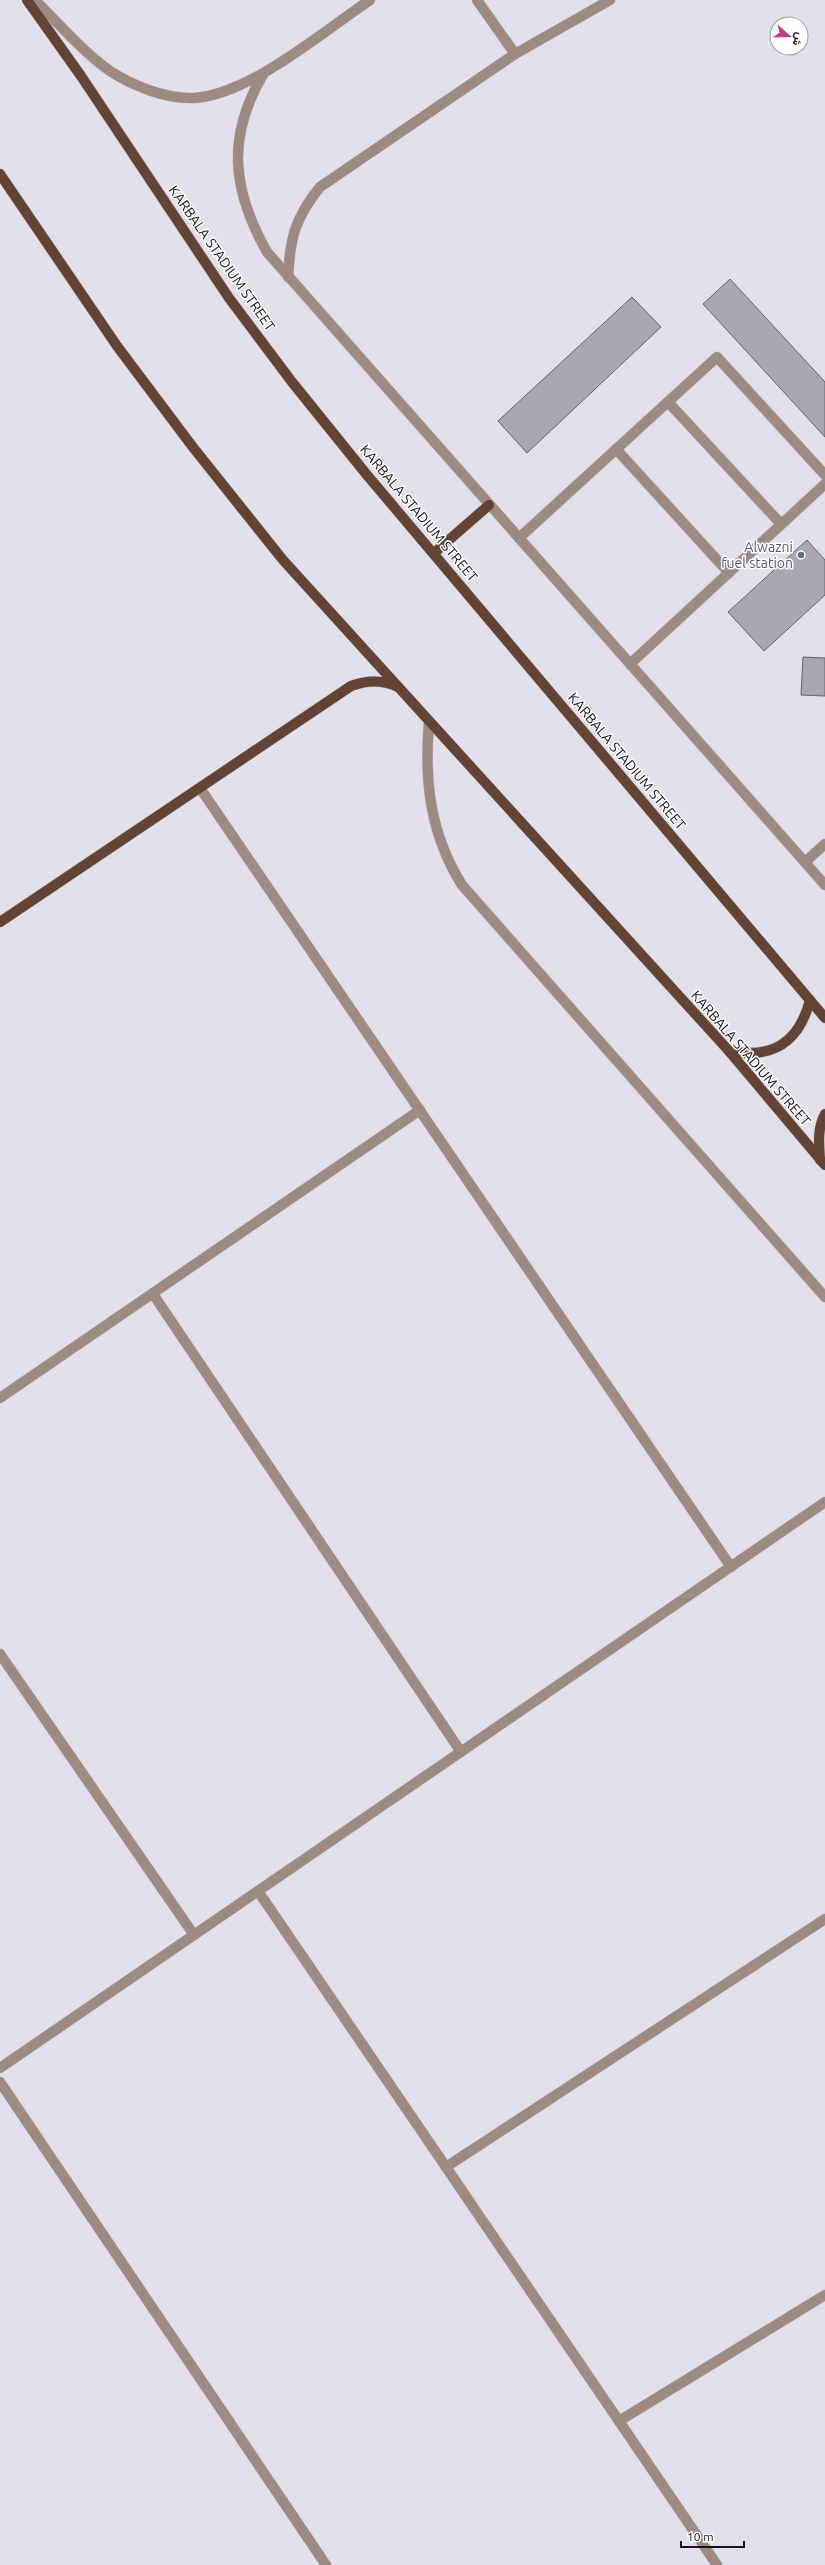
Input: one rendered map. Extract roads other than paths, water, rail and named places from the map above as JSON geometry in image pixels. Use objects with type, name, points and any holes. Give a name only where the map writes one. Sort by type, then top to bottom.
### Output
[{"type":"main road","name":"KARBALA STADIUM STREET","points":[[27,0],[86,82],[229,298],[357,463],[825,1018]]},
{"type":"main road","name":"KARBALA STADIUM STREET","points":[[0,174],[117,346],[192,446],[284,560],[403,689],[429,722],[729,1051],[823,1162]]},
{"type":"main road","points":[[434,553],[489,505]]},
{"type":"main road","points":[[0,922],[351,686],[364,681],[378,681],[390,683],[403,689]]},
{"type":"main road","points":[[729,1051],[747,1054],[765,1052],[782,1045],[799,1028],[806,1018],[810,1000]]},
{"type":"main road","points":[[823,1162],[818,1141],[821,1122],[825,1114]]},
{"type":"street","points":[[35,0],[110,71],[152,90],[193,98],[228,90],[264,73],[370,0]]},
{"type":"street","points":[[477,0],[515,54]]},
{"type":"street","points":[[288,277],[290,244],[296,223],[306,204],[320,188],[515,54],[610,0]]},
{"type":"street","points":[[264,73],[249,97],[240,129],[238,161],[241,194],[251,224],[267,252],[825,885]]},
{"type":"street","points":[[518,538],[717,357],[825,475]]},
{"type":"street","points":[[668,402],[781,524]]},
{"type":"street","points":[[616,449],[728,573]]},
{"type":"street","points":[[630,664],[825,484]]},
{"type":"street","points":[[429,722],[427,768],[433,820],[440,844],[462,885],[825,1297]]},
{"type":"street","points":[[200,788],[731,1567]]},
{"type":"street","points":[[805,862],[825,844]]},
{"type":"street","points":[[0,1398],[420,1110]]},
{"type":"street","points":[[152,1294],[461,1752]]},
{"type":"street","points":[[0,2068],[825,1502]]},
{"type":"street","points":[[0,1654],[194,1934]]},
{"type":"street","points":[[258,1891],[717,2565]]},
{"type":"street","points":[[446,2167],[825,1919]]},
{"type":"street","points":[[0,2082],[326,2565]]},
{"type":"street","points":[[619,2421],[825,2295]]},
{"type":"place","name":"Alwazni fuel station","points":[[801,555]]}]
